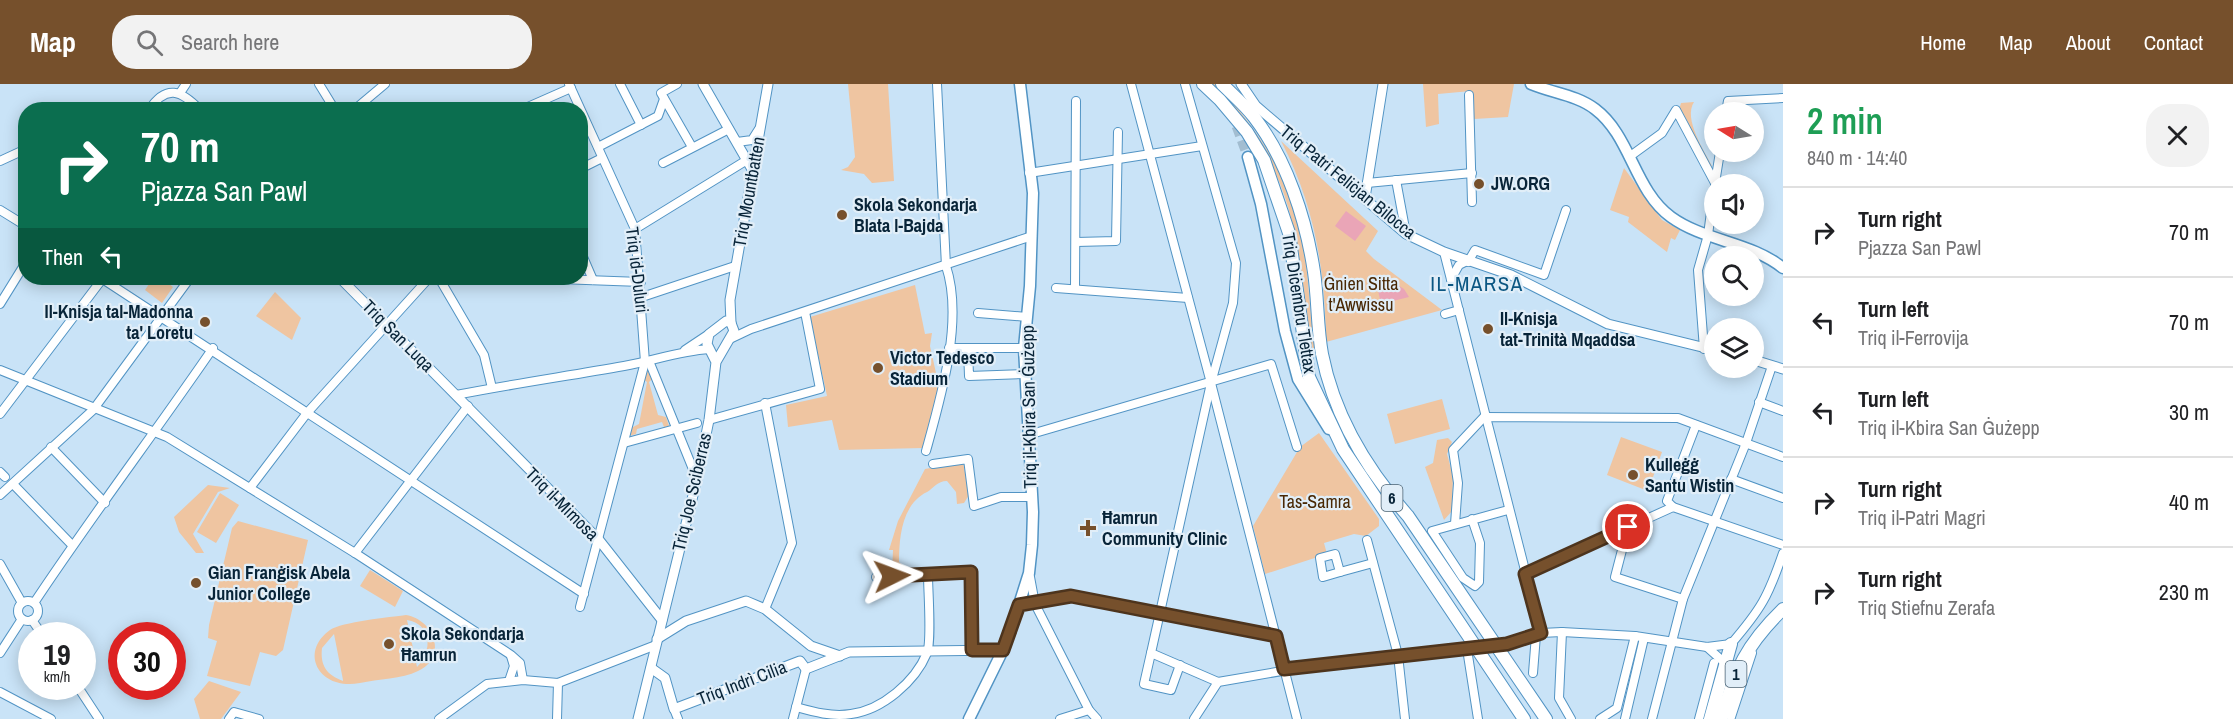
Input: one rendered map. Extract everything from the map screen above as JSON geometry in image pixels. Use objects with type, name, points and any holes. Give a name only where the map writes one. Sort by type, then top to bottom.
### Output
[{"type":"highway","name":"Triq Diċembru Tlettax","points":[[1203,84],[1220,100],[1246,132],[1264,160],[1275,187],[1289,233],[1309,377],[1343,449],[1524,719]]},
{"type":"highway","name":"6","points":[[1222,84],[1247,109]]},
{"type":"highway","name":"Triq Diċembru Tlettax","points":[[1247,109],[1273,147],[1294,194],[1314,272],[1322,355],[1355,444],[1388,493],[1408,516],[1546,719]]},
{"type":"highway","name":"1","points":[[1726,718],[1743,658],[1758,633],[1783,609]]},
{"type":"highway","points":[[1710,719],[1720,663],[1731,644]]},
{"type":"main road","name":"Triq il-Kbira San Ġużepp","points":[[969,719],[1003,650],[1029,573],[1033,512],[1024,348],[1033,193],[1020,84]]},
{"type":"main road","points":[[1232,84],[1247,109]]},
{"type":"main road","points":[[1531,84],[1576,98],[1597,109],[1606,118],[1645,190],[1657,204],[1686,226],[1758,254],[1783,268]]},
{"type":"main road","points":[[1248,157],[1261,204],[1285,331],[1298,379],[1343,449]]},
{"type":"street","points":[[180,93],[186,84]]},
{"type":"street","points":[[319,84],[330,102]]},
{"type":"street","points":[[364,102],[385,84]]},
{"type":"street","points":[[620,84],[641,125]]},
{"type":"street","points":[[598,147],[658,116],[662,96],[676,84]]},
{"type":"street","points":[[703,84],[753,171]]},
{"type":"street","name":"Triq Mountbatten","points":[[728,324],[735,266],[768,84]]},
{"type":"street","points":[[926,451],[941,395],[949,348],[953,286],[946,266],[937,84]]},
{"type":"street","points":[[1131,84],[1151,153],[1297,719]]},
{"type":"street","points":[[1180,665],[1171,690],[1144,684],[1211,383],[1233,303],[1236,262],[1185,84]]},
{"type":"street","name":"Triq Patri Feliċjan Bilocca","points":[[1241,84],[1256,105],[1406,234],[1444,252],[1511,275],[1608,324],[1704,349]]},
{"type":"street","points":[[1365,198],[1383,84]]},
{"type":"street","points":[[537,102],[570,86]]},
{"type":"street","name":"Triq id-Duluri","points":[[570,86],[577,102]]},
{"type":"street","points":[[157,102],[165,93],[180,93],[191,102]]},
{"type":"street","points":[[1469,95],[1472,202]]},
{"type":"street","points":[[662,96],[692,147]]},
{"type":"street","points":[[1728,102],[1783,98]]},
{"type":"street","points":[[1075,289],[1076,101]]},
{"type":"street","points":[[1629,157],[1662,133],[1676,110],[1709,174]]},
{"type":"street","name":"Triq id-Duluri","points":[[588,125],[635,229],[647,362]]},
{"type":"street","points":[[737,142],[752,140],[761,127]]},
{"type":"street","points":[[663,163],[729,129]]},
{"type":"street","points":[[1076,242],[1116,241],[1118,132]]},
{"type":"street","points":[[1029,174],[1202,146]]},
{"type":"street","points":[[0,161],[18,153]]},
{"type":"street","points":[[588,165],[602,158]]},
{"type":"street","points":[[635,229],[747,160]]},
{"type":"street","points":[[1367,183],[1472,173]]},
{"type":"street","points":[[1396,180],[1406,234]]},
{"type":"street","points":[[0,210],[18,221]]},
{"type":"street","points":[[1451,279],[1459,265],[1468,261],[1475,250],[1544,274],[1566,210]]},
{"type":"street","points":[[1705,318],[1698,270],[1708,235]]},
{"type":"street","points":[[728,324],[732,338],[751,329],[1032,236]]},
{"type":"street","points":[[1444,252],[1539,634],[1533,673]]},
{"type":"street","points":[[642,297],[735,266]]},
{"type":"street","points":[[588,268],[593,280]]},
{"type":"street","points":[[0,304],[18,275]]},
{"type":"street","points":[[588,280],[641,282]]},
{"type":"street","points":[[0,414],[97,285]]},
{"type":"street","points":[[113,285],[213,348],[307,413],[584,594]]},
{"type":"street","points":[[0,495],[93,410],[184,285]]},
{"type":"street","name":"Triq San Luqa","points":[[346,285],[456,395]]},
{"type":"street","points":[[250,488],[307,413],[423,285]]},
{"type":"street","points":[[443,285],[484,356],[492,388]]},
{"type":"street","points":[[1056,288],[1188,298]]},
{"type":"street","points":[[1445,314],[1459,310]]},
{"type":"street","points":[[709,420],[820,389],[805,312]]},
{"type":"street","points":[[978,313],[1027,317]]},
{"type":"street","points":[[684,351],[728,324],[751,329]]},
{"type":"street","points":[[709,334],[709,349],[716,362]]},
{"type":"street","name":"Triq Joe Sciberras","points":[[638,719],[697,479],[709,420],[716,362],[732,338]]},
{"type":"street","points":[[34,603],[72,545],[105,503],[213,348]]},
{"type":"street","points":[[949,348],[1024,348]]},
{"type":"street","points":[[968,348],[969,376],[1025,374]]},
{"type":"street","points":[[456,395],[647,362],[684,351],[709,349],[717,352],[723,349]]},
{"type":"street","points":[[647,362],[697,479]]},
{"type":"street","points":[[580,607],[647,362]]},
{"type":"street","points":[[1764,363],[1783,369]]},
{"type":"street","points":[[1028,435],[1271,364],[1297,447]]},
{"type":"street","points":[[1652,719],[1683,599],[1746,443],[1772,366]]},
{"type":"street","points":[[0,370],[24,382],[155,433],[250,488],[355,553],[511,655],[520,663],[523,680]]},
{"type":"street","name":"Triq il-Mimosa","points":[[456,395],[599,540],[662,620]]},
{"type":"street","points":[[1759,402],[1783,411]]},
{"type":"street","points":[[765,403],[792,543],[765,609]]},
{"type":"street","points":[[355,553],[468,406]]},
{"type":"street","points":[[1455,524],[1458,483],[1453,450],[1484,417],[1678,418],[1783,457]]},
{"type":"street","points":[[624,443],[698,423]]},
{"type":"street","points":[[1696,425],[1667,501],[1673,507],[1783,545]]},
{"type":"street","points":[[51,447],[105,503]]},
{"type":"street","points":[[933,464],[968,459],[974,506],[1001,497],[1031,496]]},
{"type":"street","points":[[1731,479],[1783,498]]},
{"type":"street","points":[[13,484],[72,545]]},
{"type":"street","points":[[1525,574],[1673,507]]},
{"type":"street","points":[[1472,519],[1480,543],[1479,582],[1475,586],[1463,579],[1432,531],[1472,519],[1508,510]]},
{"type":"street","points":[[1628,527],[1615,577],[1683,599]]},
{"type":"street","points":[[1367,540],[1398,656],[1406,719]]},
{"type":"street","points":[[1151,653],[1218,682],[1284,669],[1507,644],[1539,634],[1562,632],[1635,636],[1707,647],[1731,644],[1761,609],[1769,595],[1783,553]]},
{"type":"street","points":[[1340,572],[1373,563]]},
{"type":"street","points":[[0,564],[22,603]]},
{"type":"street","points":[[876,577],[971,572],[972,650]]},
{"type":"street","points":[[1029,573],[1030,592],[1035,604],[1089,710],[1097,719]]},
{"type":"street","points":[[796,707],[835,715],[852,714],[874,707],[897,693],[928,651],[928,575]]},
{"type":"street","points":[[1019,605],[1071,596],[1276,636]]},
{"type":"street","points":[[439,719],[488,684],[523,680],[558,683],[656,642],[686,621],[746,601],[765,609],[811,646],[840,656],[860,652],[1003,650]]},
{"type":"street","points":[[22,603],[34,603]]},
{"type":"street","points":[[22,603],[18,611],[22,619]]},
{"type":"street","points":[[22,619],[32,620],[37,612],[34,603]]},
{"type":"street","points":[[0,653],[22,619]]},
{"type":"street","points":[[1562,632],[1559,698],[1571,719]]},
{"type":"street","points":[[1606,717],[1617,708],[1635,636]]},
{"type":"street","points":[[1625,719],[1644,638]]},
{"type":"street","points":[[800,661],[802,654],[811,646]]},
{"type":"street","points":[[1699,719],[1720,663],[1707,647]]},
{"type":"street","points":[[1467,649],[1478,719]]},
{"type":"street","points":[[509,681],[514,666],[511,655]]},
{"type":"street","name":"Triq Indrì Cilia","points":[[674,709],[800,661],[806,669],[840,656]]},
{"type":"street","points":[[651,668],[665,678],[678,719]]},
{"type":"street","points":[[793,719],[806,669]]},
{"type":"street","points":[[1194,719],[1218,682]]},
{"type":"street","points":[[557,719],[558,683]]},
{"type":"street","points":[[0,692],[51,719]]},
{"type":"street","points":[[86,700],[96,717]]},
{"type":"street","points":[[1060,719],[1089,710]]},
{"type":"street","points":[[232,716],[259,719]]},
{"type":"green space","points":[[848,84],[888,84],[894,181],[872,183],[864,174],[841,170],[848,167],[855,157]]},
{"type":"green space","points":[[1209,84],[1215,84],[1231,101],[1260,139],[1273,159],[1292,203],[1304,249],[1315,350],[1309,352],[1298,251],[1278,178],[1253,137]]},
{"type":"green space","points":[[1423,84],[1514,84],[1508,117],[1474,119],[1471,91],[1438,94],[1439,124],[1426,127]]},
{"type":"green space","points":[[1694,102],[1691,117],[1704,151],[1704,158],[1679,110],[1681,103]]},
{"type":"green space","name":"Ġnien Sitta t'Awwissu","points":[[1281,141],[1378,231],[1366,251],[1442,310],[1326,342],[1323,289],[1316,239],[1302,190]]},
{"type":"green space","points":[[1624,168],[1662,220],[1680,230],[1675,240],[1671,238],[1667,252],[1628,222],[1629,217],[1610,210]]},
{"type":"green space","points":[[148,285],[173,287],[162,303],[145,290]]},
{"type":"green space","name":"Victor Tedesco Stadium","points":[[915,285],[925,334],[932,333],[930,346],[940,391],[923,448],[839,450],[832,420],[788,427],[786,405],[827,396],[810,317]]},
{"type":"green space","points":[[275,292],[301,318],[292,340],[256,316]]},
{"type":"green space","points":[[646,368],[652,379],[649,382],[658,415],[666,417],[669,426],[664,427],[662,422],[637,429],[636,434],[629,436],[631,428],[639,424],[647,382],[643,379]]},
{"type":"green space","points":[[1442,399],[1450,429],[1395,444],[1387,414]]},
{"type":"green space","name":"Tas-Samra","points":[[1319,433],[1379,519],[1379,526],[1366,536],[1354,534],[1324,543],[1327,554],[1265,574],[1253,526],[1300,447]]},
{"type":"green space","points":[[1621,437],[1662,452],[1648,491],[1607,475]]},
{"type":"green space","points":[[1448,438],[1452,442],[1447,454],[1453,476],[1452,511],[1444,520],[1425,467],[1433,463],[1437,440]]},
{"type":"green space","points":[[963,462],[969,495],[964,503],[957,504],[956,492],[947,481],[938,483],[919,497],[907,513],[901,532],[899,562],[909,572],[892,573],[893,550],[889,550],[898,521],[925,469]]},
{"type":"green space","points":[[208,485],[230,488],[218,492],[193,534],[204,553],[196,553],[179,532],[174,517]]},
{"type":"green space","points":[[220,493],[239,505],[216,543],[197,532]]},
{"type":"green space","points":[[238,521],[308,540],[283,650],[276,656],[260,652],[250,686],[207,676],[217,641],[208,638],[209,625],[232,528]]},
{"type":"green space","points":[[370,570],[403,591],[395,607],[360,586]]},
{"type":"green space","points":[[406,615],[424,624],[434,640],[433,657],[418,671],[405,676],[346,684],[324,676],[318,668],[315,659],[316,649],[320,639],[330,630],[355,622]],"holes":[[[407,620],[421,627],[427,639],[426,653],[417,667]],[[334,634],[343,680],[343,681],[329,673],[322,660],[322,648]]]},
{"type":"green space","points":[[209,681],[241,692],[221,719],[200,719],[194,699]]},
{"type":"shaded area","points":[[1346,211],[1366,226],[1355,241],[1335,226]]},
{"type":"shaded area","points":[[1382,275],[1404,289],[1409,297],[1381,304],[1376,281]]},
{"type":"tunnel","points":[[1221,84],[1248,157]]},
{"type":"place","name":"JW.ORG","points":[[1479,184]]},
{"type":"place","name":"Skola Sekondarja Blata l-Bajda","points":[[842,215]]},
{"type":"place","name":"Il-Knisja tal-Madonna ta' Loretu","points":[[205,322]]},
{"type":"place","name":"Il-Knisja tat-Trinità Mqaddsa","points":[[1488,329]]},
{"type":"place","name":"Victor Tedesco Stadium","points":[[878,368]]},
{"type":"place","name":"Kulleġġ Santu Wistin","points":[[1633,475]]},
{"type":"place","name":"Ħamrun Community Clinic","points":[[1088,528]]},
{"type":"place","name":"Gian Franġisk Abela Junior College","points":[[196,583]]},
{"type":"place","name":"Skola Sekondarja Ħamrun","points":[[389,644]]},
{"type":"district","name":"IL-MARSA","points":[[1477,284]]},
{"type":"route","points":[[892,576],[971,572],[972,650],[1003,650],[1019,605],[1071,596],[1276,636],[1284,669],[1346,660],[1507,644],[1541,633],[1525,574],[1628,527]]}]
